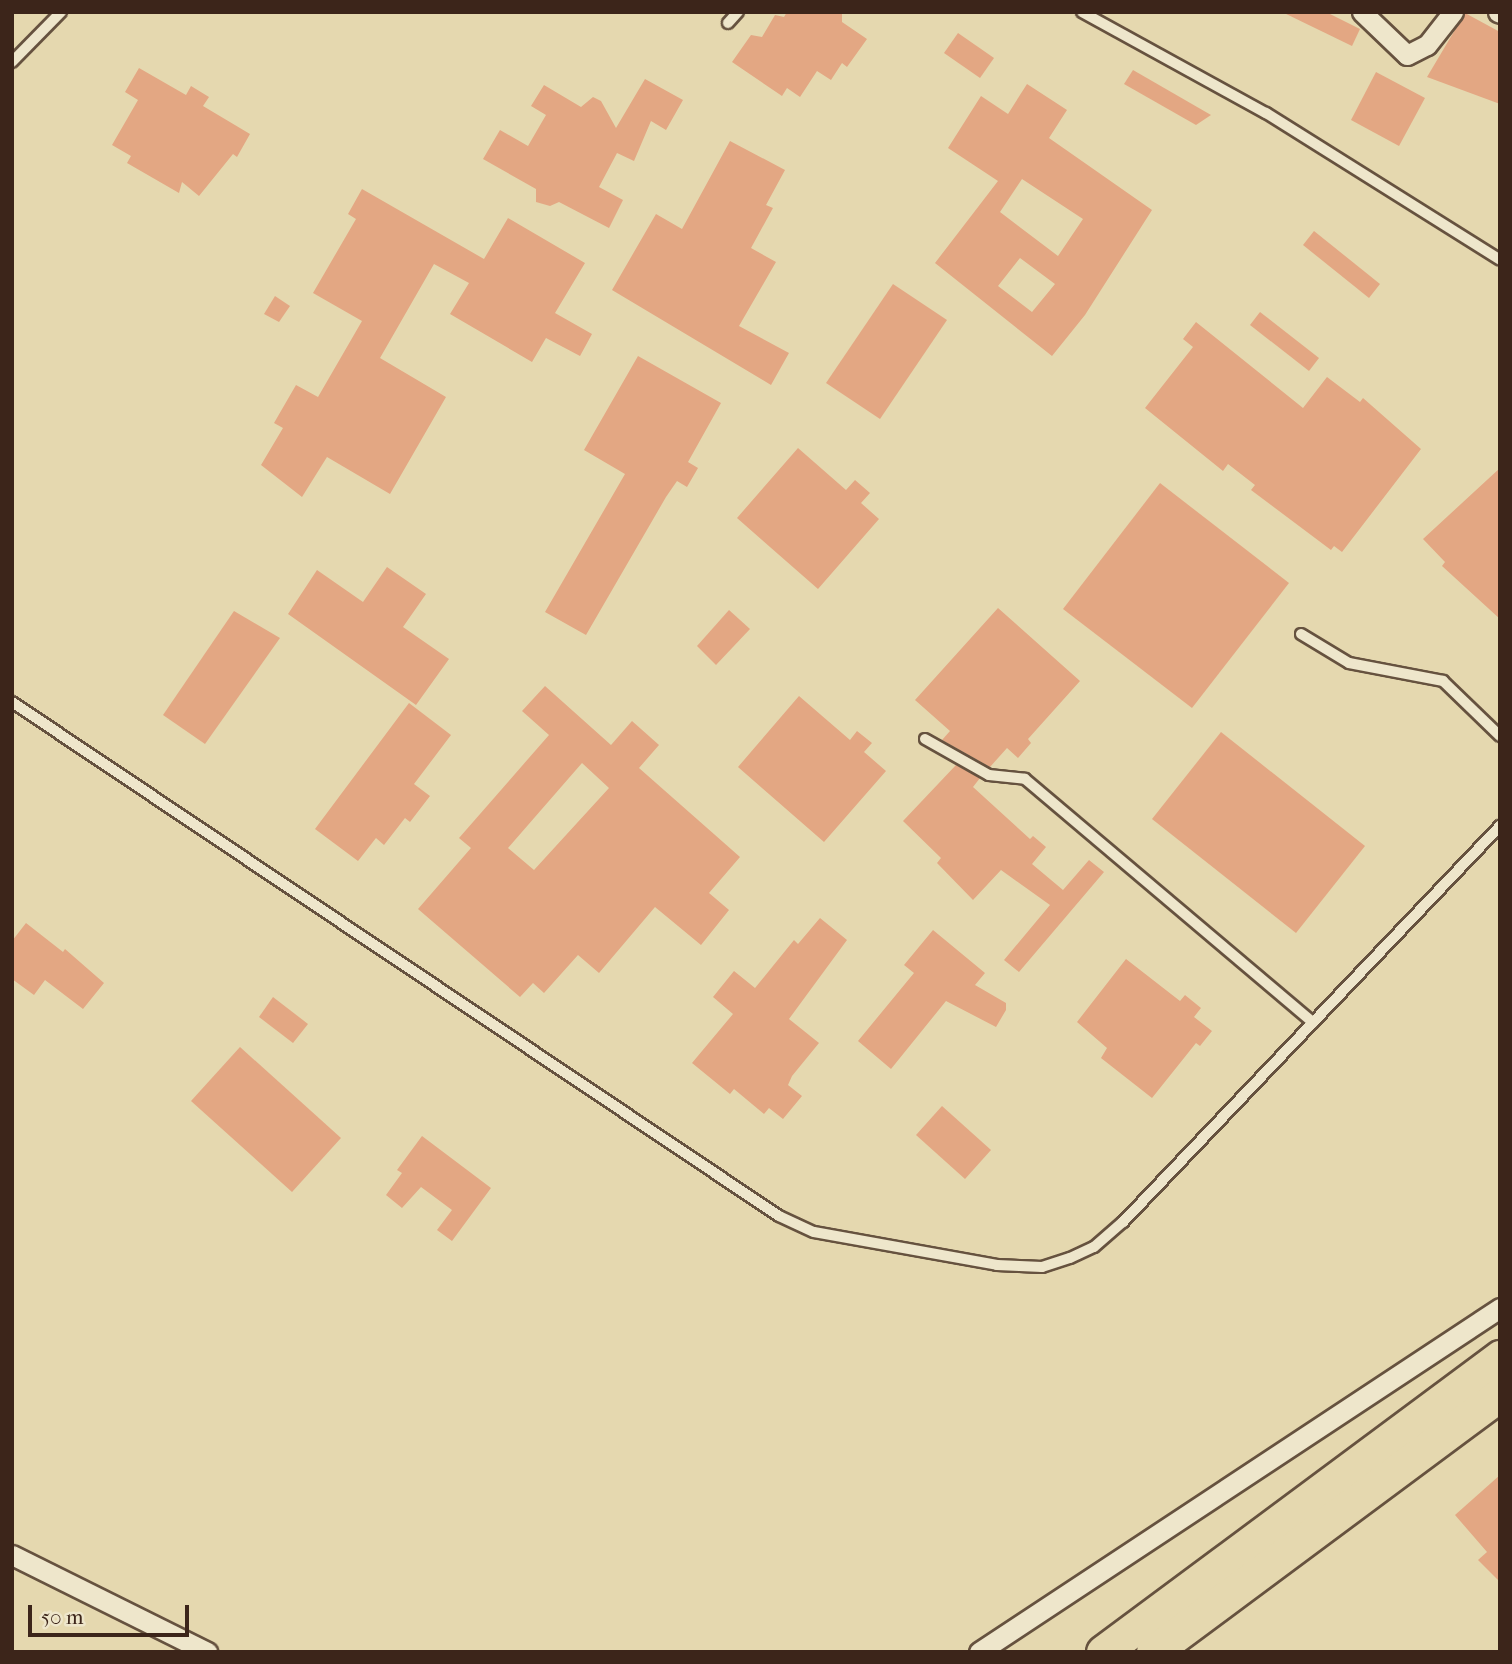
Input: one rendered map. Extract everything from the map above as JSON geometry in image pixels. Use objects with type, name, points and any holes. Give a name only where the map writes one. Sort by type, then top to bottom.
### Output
[{"type":"highway","points":[[1103,1652],[1500,1357]]},
{"type":"highway","points":[[1153,1652],[1500,1394]]},
{"type":"street","points":[[1362,12],[1407,55],[1427,45],[1453,12]]},
{"type":"street","points":[[979,1652],[1500,1308]]},
{"type":"street","points":[[12,1555],[198,1650]]},
{"type":"lane","points":[[12,62],[61,12]]},
{"type":"lane","points":[[728,23],[738,12]]},
{"type":"lane","points":[[1082,12],[1266,113],[1500,260]]},
{"type":"lane","points":[[1301,634],[1349,663],[1443,681],[1500,736]]},
{"type":"lane","points":[[12,702],[779,1216],[814,1232],[998,1265],[1042,1267],[1070,1258],[1094,1247],[1123,1222],[1500,826]]},
{"type":"lane","points":[[925,739],[989,775],[1026,779],[1313,1022]]},
{"type":"building","points":[[787,12],[842,12],[842,22],[867,39],[847,67],[842,63],[831,80],[817,71],[800,97],[787,88],[782,96],[732,62],[751,35],[762,37],[775,15],[784,17]]},
{"type":"building","points":[[1282,12],[1326,12],[1360,29],[1352,46]]},
{"type":"building","points":[[1465,13],[1500,32],[1500,104],[1427,77]]},
{"type":"building","points":[[958,33],[994,58],[980,78],[944,53]]},
{"type":"building","points":[[139,68],[186,95],[191,86],[209,97],[203,106],[250,134],[237,157],[233,154],[199,196],[182,182],[179,193],[127,163],[131,156],[112,145],[138,100],[125,92]]},
{"type":"building","points":[[1133,70],[1211,115],[1196,125],[1124,84]]},
{"type":"building","points":[[1376,72],[1425,98],[1399,146],[1351,120]]},
{"type":"building","points":[[645,79],[683,100],[666,130],[651,121],[634,161],[617,153],[599,187],[623,200],[609,228],[559,202],[550,206],[536,202],[536,189],[483,159],[500,130],[528,146],[546,115],[531,106],[544,85],[581,107],[593,97],[601,101],[616,128]]},
{"type":"building","points":[[1027,84],[1067,110],[1049,138],[1152,210],[1085,315],[1052,356],[935,263],[998,181],[948,148],[981,96],[1008,114]],"holes":[[[1022,179],[1083,219],[1058,256],[1000,212]],[[1020,258],[1055,284],[1032,312],[998,286]]]},
{"type":"building","points":[[730,141],[785,170],[766,205],[773,208],[751,248],[776,262],[739,326],[789,353],[771,385],[612,290],[656,214],[682,229]]},
{"type":"building","points":[[362,189],[484,259],[508,218],[585,263],[555,313],[592,334],[580,356],[546,338],[532,362],[450,314],[469,283],[434,264],[380,358],[446,397],[390,494],[327,457],[302,497],[261,465],[283,428],[274,423],[296,385],[318,397],[362,321],[313,293],[356,219],[348,214]]},
{"type":"building","points":[[1314,231],[1380,284],[1369,298],[1303,245]]},
{"type":"building","points":[[893,284],[947,320],[880,419],[826,383]]},
{"type":"building","points":[[275,296],[290,306],[279,322],[264,314]]},
{"type":"building","points":[[1260,312],[1319,358],[1309,371],[1250,325]]},
{"type":"building","points":[[1196,322],[1303,408],[1327,377],[1360,402],[1363,398],[1421,449],[1342,552],[1334,546],[1331,550],[1251,490],[1255,485],[1228,464],[1223,471],[1145,408],[1193,347],[1183,339]]},
{"type":"building","points":[[638,356],[721,403],[688,462],[698,468],[687,487],[677,481],[666,497],[586,635],[545,612],[625,474],[584,450]]},
{"type":"building","points":[[798,448],[846,490],[855,480],[870,493],[861,503],[879,519],[818,589],[737,518]]},
{"type":"building","points":[[1500,468],[1500,619],[1442,566],[1445,562],[1423,539]]},
{"type":"building","points":[[1160,483],[1289,583],[1192,708],[1063,609]]},
{"type":"building","points":[[387,567],[426,594],[403,627],[449,659],[416,705],[288,614],[317,570],[363,602]]},
{"type":"building","points":[[998,608],[1080,681],[1028,739],[1031,743],[1018,758],[1007,748],[990,767],[942,740],[950,731],[915,700]]},
{"type":"building","points":[[729,610],[750,629],[716,665],[697,646]]},
{"type":"building","points":[[234,611],[280,638],[205,744],[163,715]]},
{"type":"building","points":[[545,686],[611,745],[632,721],[659,745],[639,768],[740,857],[709,893],[729,910],[701,945],[655,907],[599,973],[578,955],[544,993],[533,983],[520,997],[418,909],[471,848],[459,838],[549,735],[522,711]],"holes":[[[582,763],[609,788],[534,870],[508,848]]]},
{"type":"building","points":[[799,696],[850,740],[857,731],[872,743],[864,752],[886,771],[824,842],[738,767]]},
{"type":"building","points":[[409,703],[451,735],[414,784],[430,796],[410,822],[405,818],[384,845],[376,838],[358,861],[315,829]]},
{"type":"building","points":[[1221,732],[1365,846],[1296,933],[1152,819]]},
{"type":"building","points":[[956,765],[980,778],[973,787],[1030,839],[1033,836],[1046,847],[1032,864],[1063,890],[1089,860],[1104,872],[1019,972],[1004,960],[1050,905],[1001,870],[973,900],[937,863],[941,858],[903,821]]},
{"type":"building","points":[[820,918],[847,940],[789,1019],[819,1043],[792,1076],[788,1085],[802,1096],[783,1119],[769,1108],[764,1114],[734,1089],[730,1094],[692,1063],[733,1014],[713,997],[734,971],[755,988],[794,940],[798,944]]},
{"type":"building","points":[[26,923],[63,952],[65,949],[104,983],[83,1009],[45,980],[34,995],[12,979],[12,941]]},
{"type":"building","points":[[933,930],[985,973],[975,985],[1006,1003],[1006,1010],[996,1027],[946,1001],[891,1069],[858,1041],[914,973],[904,965]]},
{"type":"building","points":[[1126,959],[1180,1001],[1185,995],[1201,1008],[1194,1017],[1212,1031],[1200,1046],[1196,1043],[1152,1098],[1101,1058],[1107,1048],[1077,1022]]},
{"type":"building","points":[[273,997],[308,1024],[293,1043],[259,1017]]},
{"type":"building","points":[[240,1047],[341,1138],[292,1192],[191,1101]]},
{"type":"building","points":[[942,1106],[991,1150],[965,1179],[916,1135]]},
{"type":"building","points":[[422,1136],[491,1188],[452,1241],[437,1230],[452,1210],[421,1187],[402,1208],[386,1195],[402,1173],[397,1170]]},
{"type":"building","points":[[1500,1475],[1500,1582],[1478,1560],[1487,1552],[1455,1515]]}]
